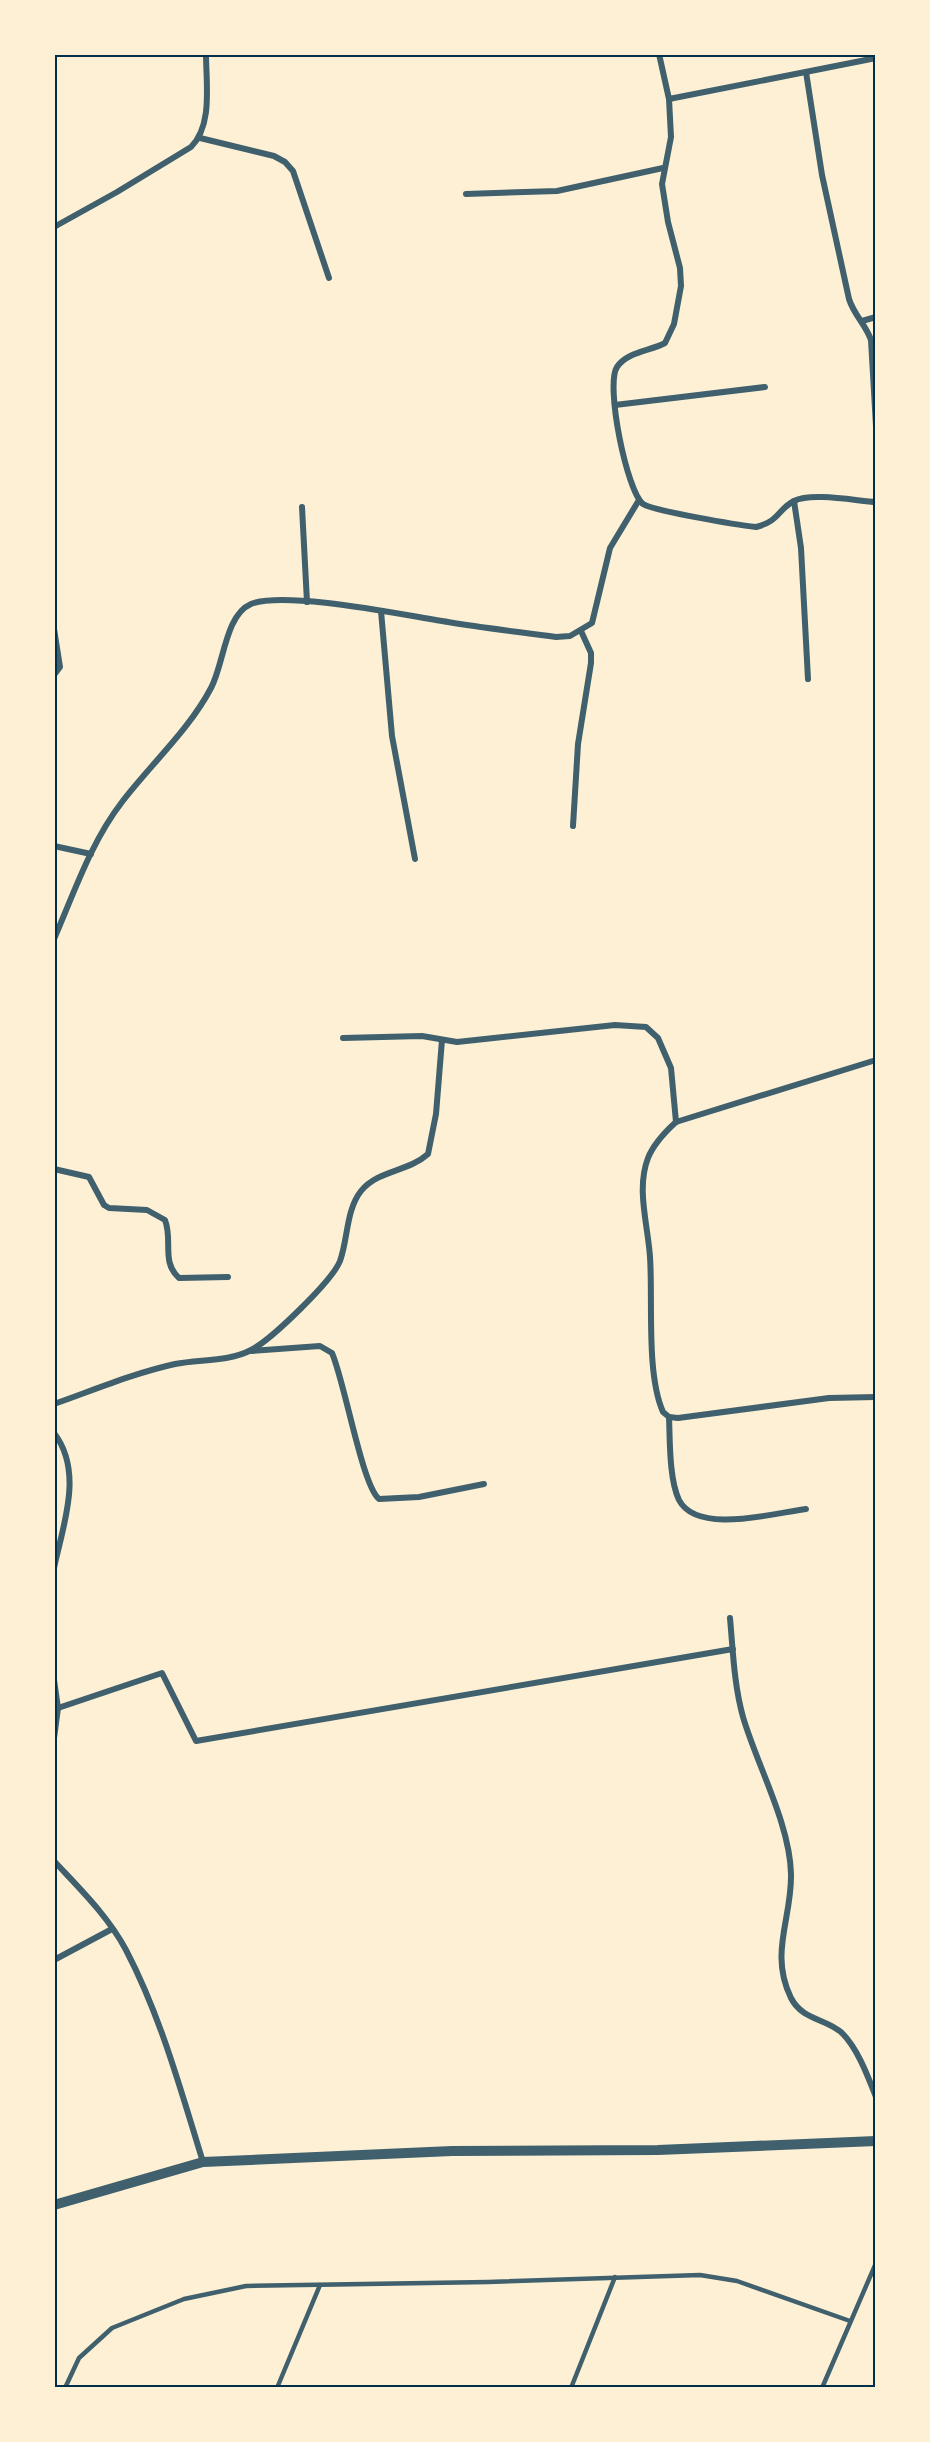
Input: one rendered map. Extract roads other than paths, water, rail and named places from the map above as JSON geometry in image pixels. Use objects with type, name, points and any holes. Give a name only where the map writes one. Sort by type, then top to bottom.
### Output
[{"type":"street","points":[[54,226],[117,192],[191,147],[200,138],[205,127],[206,54]]},
{"type":"street","points":[[659,54],[669,99],[671,137],[663,168],[662,184],[668,222],[680,268],[681,286],[674,324],[666,343],[624,360],[616,369],[613,380],[615,405],[633,491],[646,506],[756,527],[769,524],[794,501],[824,498],[876,502]]},
{"type":"street","points":[[669,99],[876,58]]},
{"type":"street","points":[[806,72],[822,175],[849,299],[852,309],[862,321],[871,340],[876,426]]},
{"type":"street","points":[[200,138],[274,156],[285,162],[293,171],[329,278]]},
{"type":"street","points":[[466,194],[557,191],[663,168]]},
{"type":"street","points":[[862,321],[876,317]]},
{"type":"street","points":[[615,405],[765,387]]},
{"type":"street","points":[[54,939],[91,854],[122,802],[162,755],[212,687],[237,615],[253,603],[307,602],[556,637],[570,636],[592,623],[610,548],[639,500]]},
{"type":"street","points":[[794,501],[801,548],[808,679]]},
{"type":"street","points":[[302,507],[307,602]]},
{"type":"street","points":[[381,611],[392,736],[415,859]]},
{"type":"street","points":[[54,629],[60,667],[54,675]]},
{"type":"street","points":[[573,826],[578,744],[591,663],[591,653],[581,631]]},
{"type":"street","points":[[54,846],[91,854]]},
{"type":"street","points":[[343,1038],[412,1036],[457,1042],[624,1025],[646,1027],[658,1038],[671,1068],[676,1122]]},
{"type":"street","points":[[250,1351],[331,1278],[340,1261],[354,1203],[361,1192],[383,1175],[412,1164],[428,1154],[434,1126],[442,1040]]},
{"type":"street","points":[[806,1509],[735,1519],[710,1520],[693,1515],[678,1498],[669,1417],[660,1404],[653,1357],[650,1255],[644,1180],[648,1158],[657,1142],[676,1122],[876,1060]]},
{"type":"street","points":[[54,1169],[89,1177],[104,1205],[108,1208],[147,1210],[165,1220],[168,1261],[171,1269],[179,1278],[228,1277]]},
{"type":"street","points":[[54,1404],[157,1369],[250,1351],[320,1346],[332,1353],[352,1415],[373,1494],[379,1499],[419,1497],[484,1484]]},
{"type":"street","points":[[669,1417],[829,1398],[876,1397]]},
{"type":"street","points":[[54,1433],[66,1455],[70,1478],[69,1496],[54,1568]]},
{"type":"street","points":[[730,1618],[735,1677],[743,1719],[786,1844],[791,1871],[790,1889],[780,1939],[780,1958],[785,1983],[799,2010],[844,2034],[868,2077],[876,2097]]},
{"type":"street","points":[[58,1708],[162,1673],[196,1741],[733,1649]]},
{"type":"street","points":[[54,1680],[58,1708],[54,1738]]},
{"type":"street","points":[[54,1861],[97,1908],[126,1949],[165,2042],[203,2162]]},
{"type":"street","points":[[54,1960],[112,1929]]},
{"type":"street","points":[[54,2205],[203,2162],[452,2151],[658,2150],[876,2141]]},
{"type":"lane","points":[[822,2388],[876,2263]]},
{"type":"lane","points":[[64,2388],[79,2358],[112,2328],[184,2299],[246,2286],[488,2282],[700,2275],[737,2281],[850,2321]]},
{"type":"lane","points":[[571,2388],[615,2277]]},
{"type":"lane","points":[[277,2388],[320,2285]]}]
